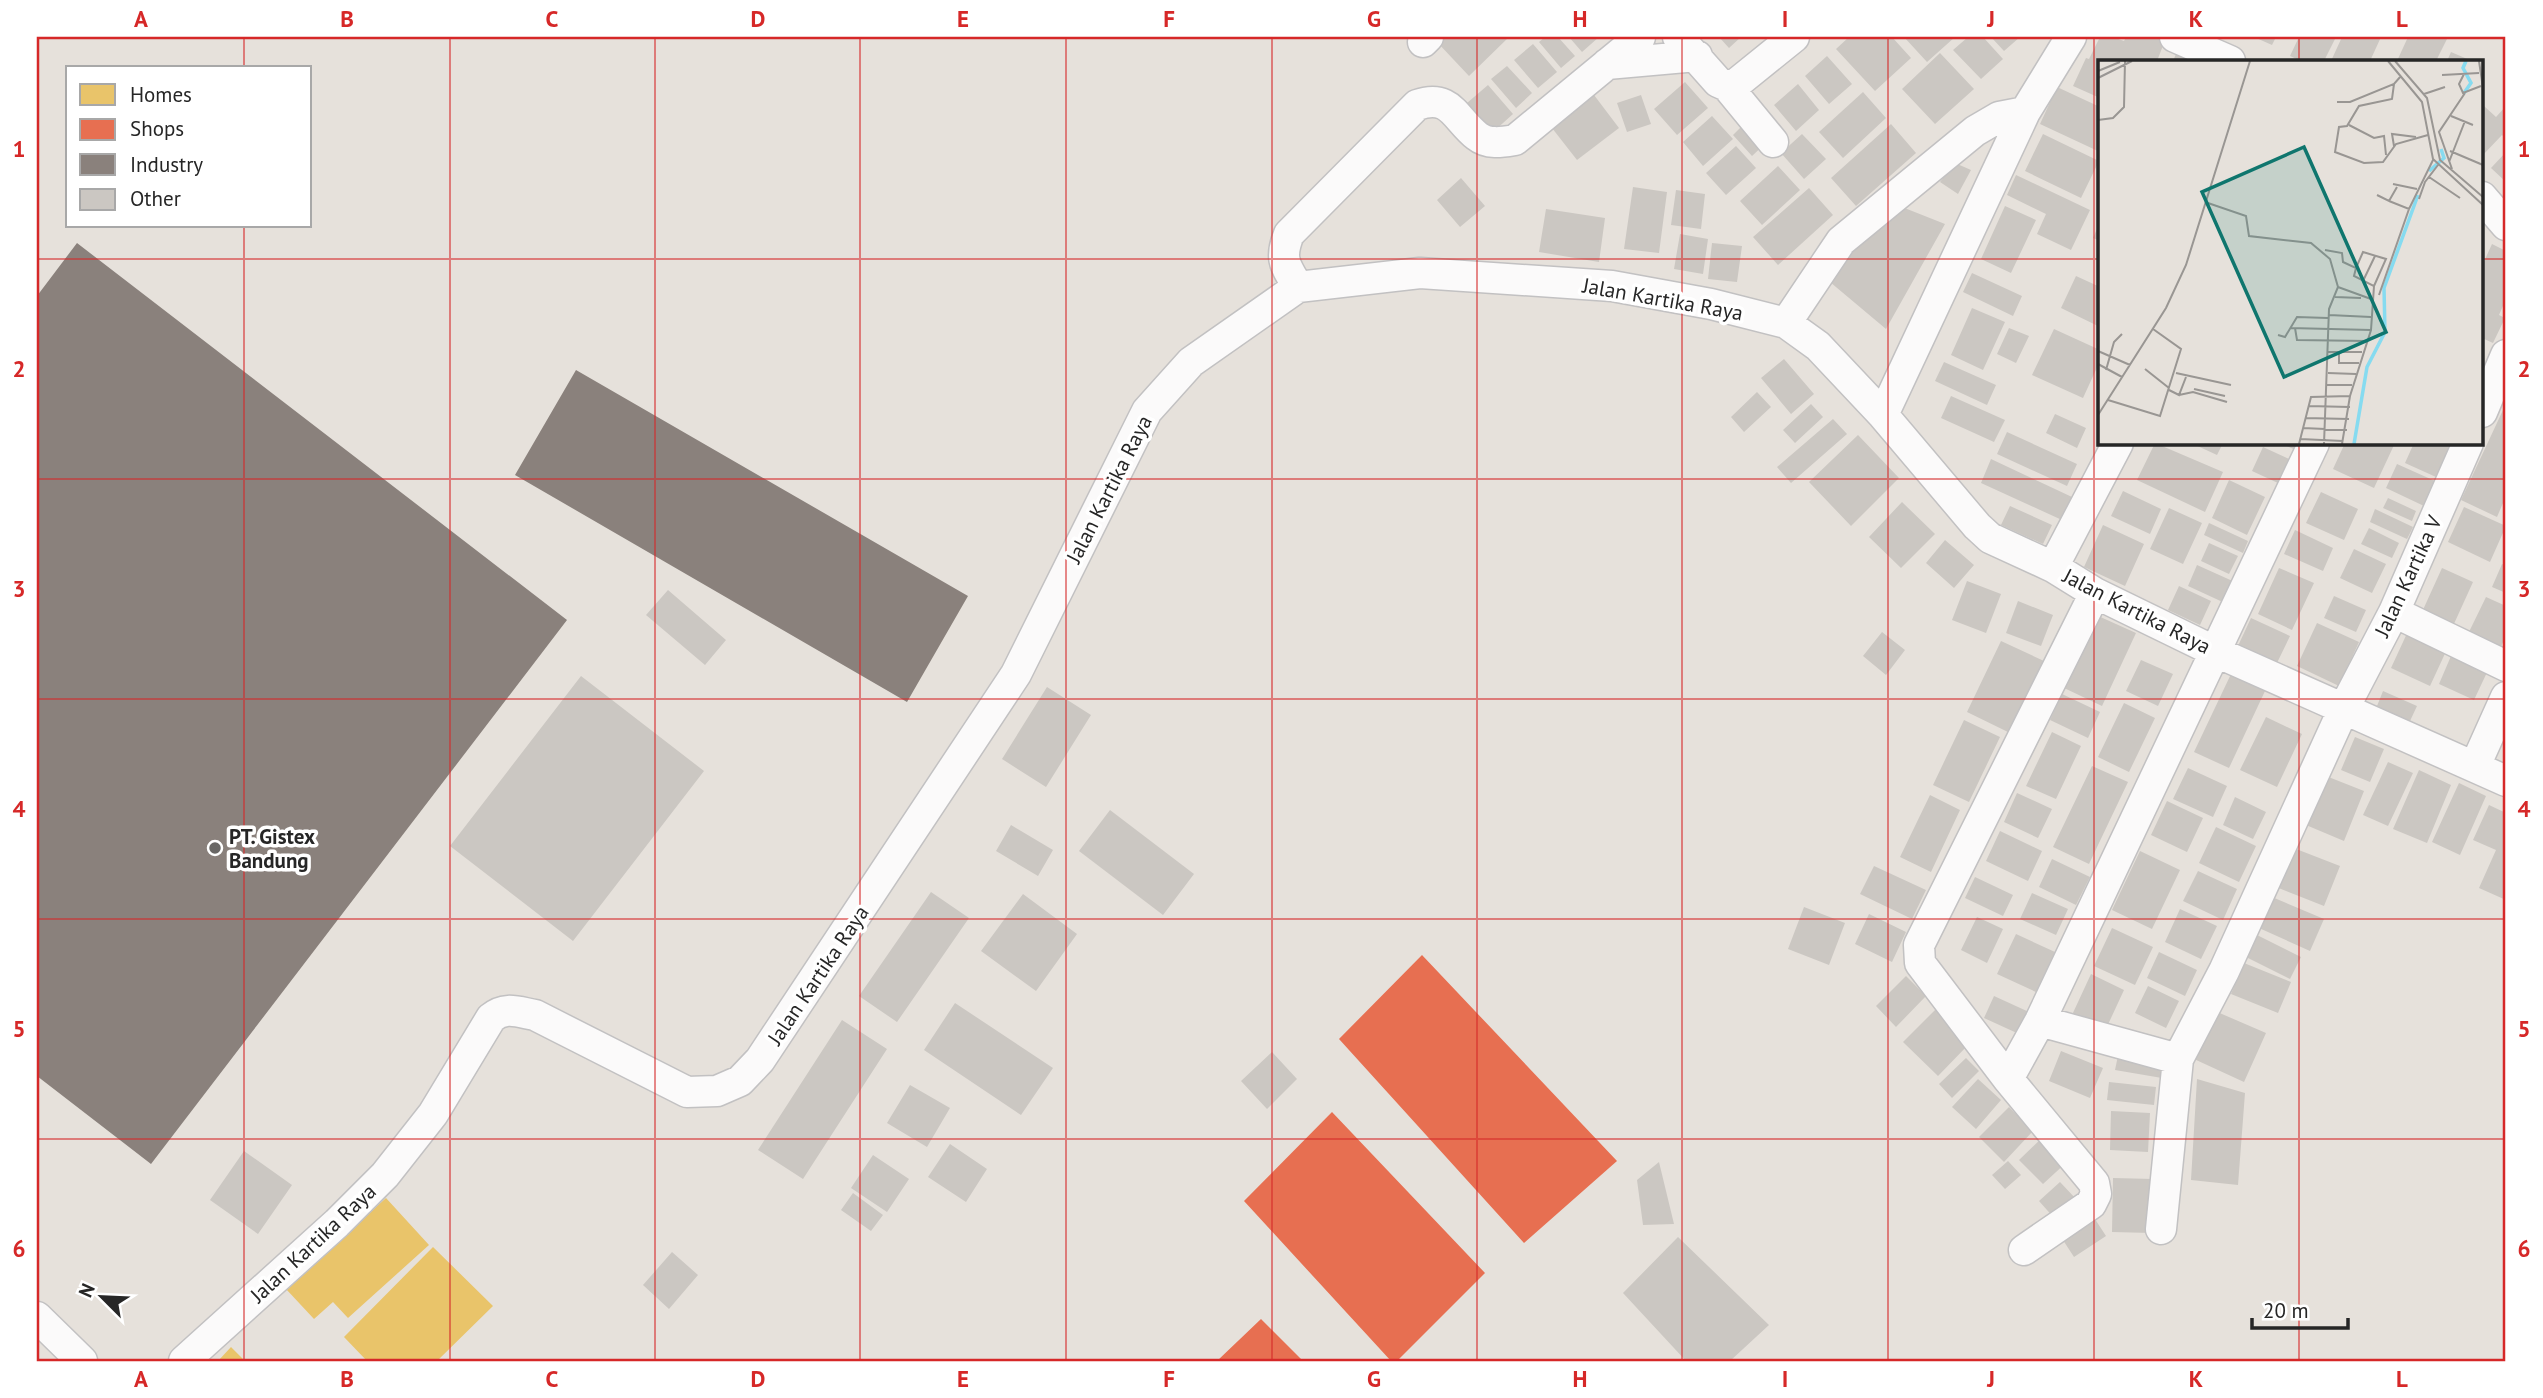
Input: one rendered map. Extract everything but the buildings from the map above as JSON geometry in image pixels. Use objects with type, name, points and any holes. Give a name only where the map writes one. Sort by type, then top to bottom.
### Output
[{"type":"street","points":[[1298,287],[1284,264],[1283,250],[1289,234],[1417,105],[1434,101],[1454,110],[1478,138],[1495,143],[1516,141],[1640,37]]},
{"type":"street","points":[[1727,86],[1737,83],[1794,37]]},
{"type":"street","points":[[1883,415],[2025,111],[2071,37]]},
{"type":"street","points":[[2175,37],[2228,60]]},
{"type":"street","points":[[1607,64],[1688,46],[1718,82],[1727,86],[1773,142]]},
{"type":"street","points":[[1786,323],[1841,241],[1975,131],[1999,117],[2025,111]]},
{"type":"street","points":[[2484,199],[2506,225]]},
{"type":"street","name":"Jalan Kartika Raya","points":[[184,1361],[337,1223],[385,1175],[433,1114],[491,1018],[498,1013],[509,1010],[535,1015],[687,1092],[717,1091],[740,1081],[760,1060],[783,1027],[1016,674],[1147,411],[1191,362],[1298,287],[1420,273],[1585,284],[1612,286],[1712,304],[1786,323],[1818,346],[1883,415],[1976,526],[1990,538],[2053,567],[2095,593],[2214,651],[2506,781]]},
{"type":"street","points":[[2484,407],[2506,355]]},
{"type":"street","points":[[2053,567],[2117,444]]},
{"type":"street","points":[[2008,1080],[2040,1021],[2314,444]]},
{"type":"street","name":"Jalan Kartika V","points":[[2178,1059],[2224,971],[2344,708],[2395,612],[2468,444]]},
{"type":"street","points":[[2024,1250],[2091,1204],[2096,1194],[2094,1183],[2008,1080],[1920,963],[1919,945],[2095,593]]},
{"type":"street","points":[[2395,612],[2506,666]]},
{"type":"street","points":[[2475,766],[2506,697]]},
{"type":"street","points":[[2040,1021],[2178,1059],[2161,1229]]},
{"type":"street","points":[[37,1317],[82,1361]]},
{"type":"place","name":"PT. Gistex Bandung","points":[[215,848]]}]
